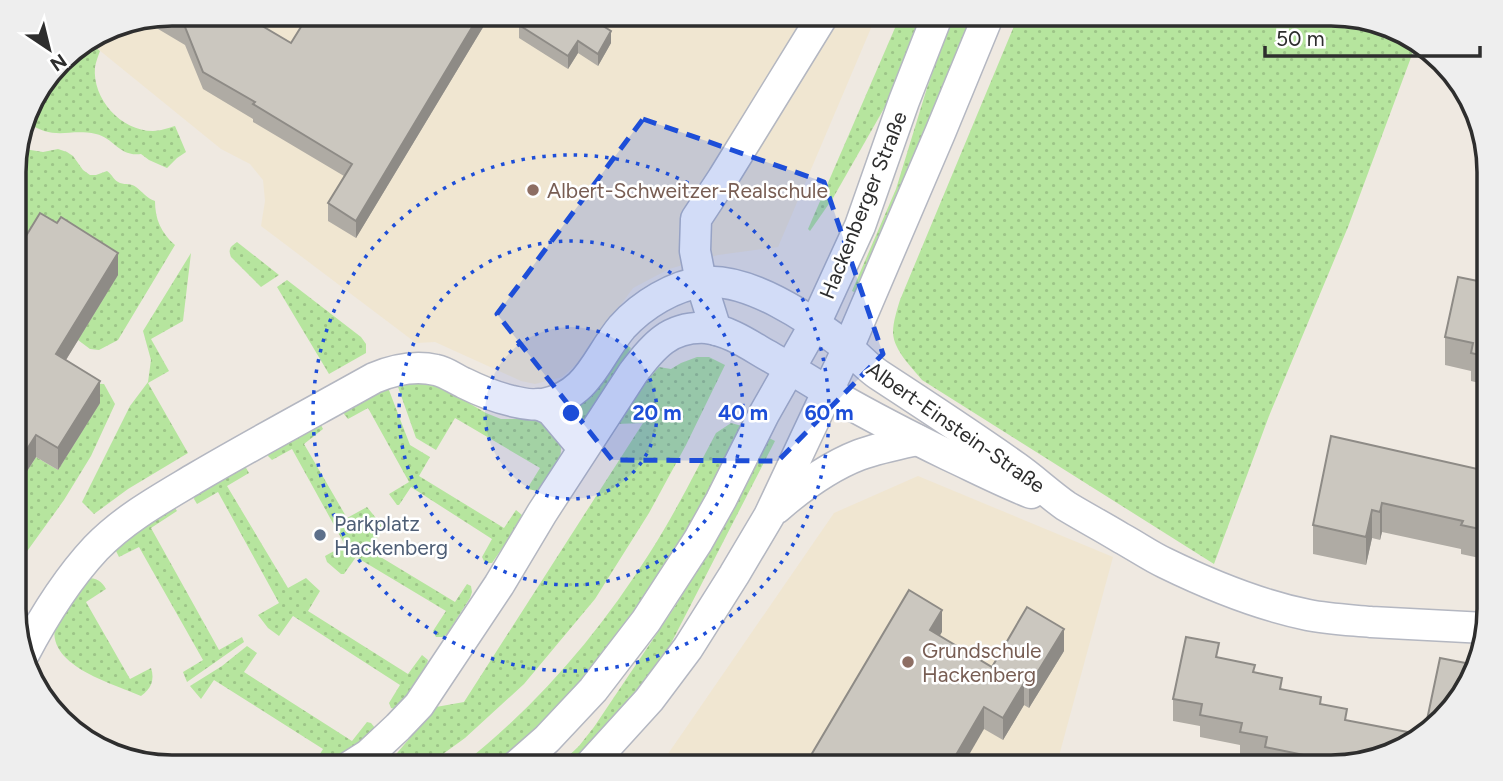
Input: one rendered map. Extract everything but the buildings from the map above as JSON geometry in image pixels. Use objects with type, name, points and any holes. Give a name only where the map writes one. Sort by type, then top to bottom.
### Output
[{"type":"street","points":[[368,755],[419,705],[499,585],[632,373],[653,347],[673,333],[694,329],[716,330],[701,282],[695,251],[696,219],[816,26]]},
{"type":"street","name":"Hackenberger Straße","points":[[529,755],[593,690],[646,621],[698,541],[764,414],[815,324],[860,226],[933,26]]},
{"type":"street","name":"Hackenberger Straße","points":[[599,755],[649,700],[688,648],[769,516],[848,348],[984,26]]},
{"type":"street","points":[[30,642],[70,578],[97,547],[125,522],[218,465],[374,378],[401,369],[439,370],[492,396],[538,404],[557,400],[583,383],[623,327],[645,307],[665,295],[701,282]]},
{"type":"street","name":"Albert-Einstein-Straße","points":[[701,282],[720,282],[749,288],[815,324],[876,372],[1018,468],[1065,505],[1164,562],[1242,597],[1265,605],[1329,618],[1476,627]]},
{"type":"street","name":"Albert-Einstein-Straße","points":[[716,330],[753,346],[828,392],[917,440],[1006,483],[1065,505]]},
{"type":"street","points":[[538,404],[551,410],[583,448]]},
{"type":"street","points":[[769,516],[795,492],[839,464],[868,452],[917,440]]},
{"type":"highlighted area","points":[[643,119],[824,182],[883,354],[778,461],[612,460],[497,314]]},
{"type":"shaded area","name":"Albert-Schweitzer-Realschule","points":[[872,26],[778,247],[718,255],[669,269],[633,288],[580,361],[562,377],[535,384],[521,381],[435,342],[416,343],[261,226],[265,201],[263,180],[250,164],[221,149],[96,48],[134,31],[162,27]]},
{"type":"shaded area","name":"Grundschule Hackenberg","points":[[918,476],[1113,557],[1059,754],[668,755],[834,513]]},
{"type":"green space","points":[[896,26],[917,26],[886,105],[833,198],[810,231],[808,229]]},
{"type":"green space","points":[[949,26],[972,26],[858,294],[852,291],[896,189]]},
{"type":"green space","points":[[1014,26],[1350,27],[1387,37],[1413,52],[1348,227],[1269,416],[1214,564],[922,380],[904,358],[894,340],[894,325],[900,300]]},
{"type":"green space","points":[[96,48],[100,51],[95,67],[95,79],[98,90],[111,111],[130,126],[141,130],[156,131],[175,126],[186,152],[167,168],[141,154],[127,153],[96,134],[45,131],[34,126],[46,99],[55,84],[84,84],[84,56]]},
{"type":"green space","points":[[58,149],[67,152],[90,175],[107,171],[118,182],[134,186],[155,201],[160,225],[175,245],[118,340],[99,350],[90,349],[27,288],[28,150],[43,152]]},
{"type":"green space","points":[[237,242],[279,275],[261,287],[231,257],[230,248]]},
{"type":"green space","points":[[191,253],[183,321],[151,339],[169,371],[148,383],[188,453],[128,489],[94,514],[82,502],[130,406],[148,382],[151,360],[143,331]]},
{"type":"green space","points":[[287,280],[361,337],[366,344],[366,353],[329,374],[277,287]]},
{"type":"green space","points":[[624,343],[631,348],[582,424],[571,416],[589,395]]},
{"type":"green space","points":[[697,357],[709,357],[725,365],[649,513],[595,599],[524,684],[465,738],[442,755],[396,755],[436,707],[464,702],[643,423],[616,424],[639,390],[659,367],[671,369]]},
{"type":"green space","points":[[85,383],[104,384],[115,404],[91,456],[64,500],[26,553],[26,472],[36,457],[58,470],[99,403]]},
{"type":"green space","points":[[420,383],[441,387],[501,419],[545,422],[557,435],[561,447],[559,461],[547,481],[538,491],[527,489],[540,468],[455,418],[436,450],[416,438],[397,384]]},
{"type":"green space","points":[[387,385],[410,445],[430,457],[419,476],[504,528],[516,510],[522,515],[519,524],[492,563],[485,563],[482,557],[492,539],[411,487],[399,505],[389,494],[409,482],[368,408],[348,419],[344,414],[345,410]]},
{"type":"green space","points":[[320,423],[323,429],[304,444],[347,518],[367,507],[384,528],[369,550],[455,602],[467,584],[471,586],[470,598],[443,637],[436,637],[433,631],[446,611],[356,557],[344,574],[327,562],[325,556],[345,545],[292,449],[272,460],[268,456],[269,451]]},
{"type":"green space","points":[[731,423],[742,426],[676,550],[624,627],[565,699],[518,747],[509,755],[474,755],[539,695],[587,641],[658,539],[716,433]]},
{"type":"green space","points":[[769,438],[775,441],[663,659],[581,755],[570,755],[594,727],[676,605],[731,513]]},
{"type":"green space","points":[[245,466],[249,473],[227,486],[288,588],[306,578],[320,591],[308,611],[408,674],[422,655],[428,660],[414,686],[395,709],[391,708],[389,703],[400,685],[293,616],[279,636],[268,628],[258,615],[279,603],[218,492],[197,504],[194,499],[195,494]]},
{"type":"green space","points":[[172,503],[177,511],[151,528],[219,650],[242,637],[244,642],[187,682],[183,672],[203,660],[139,547],[119,557],[115,549]]},
{"type":"green space","points":[[87,578],[98,580],[106,589],[86,602],[130,679],[151,668],[151,684],[141,696],[83,670],[60,650],[55,638],[56,623]]},
{"type":"green space","points":[[247,646],[257,653],[244,672],[352,741],[367,722],[375,728],[373,734],[352,755],[319,755],[323,749],[214,680],[201,699],[190,686]]},
{"type":"place","name":"Albert-Schweitzer-Realschule","points":[[533,190]]},
{"type":"place","name":"Parkplatz Hackenberg","points":[[320,535]]},
{"type":"place","name":"Grundschule Hackenberg","points":[[908,662]]}]
